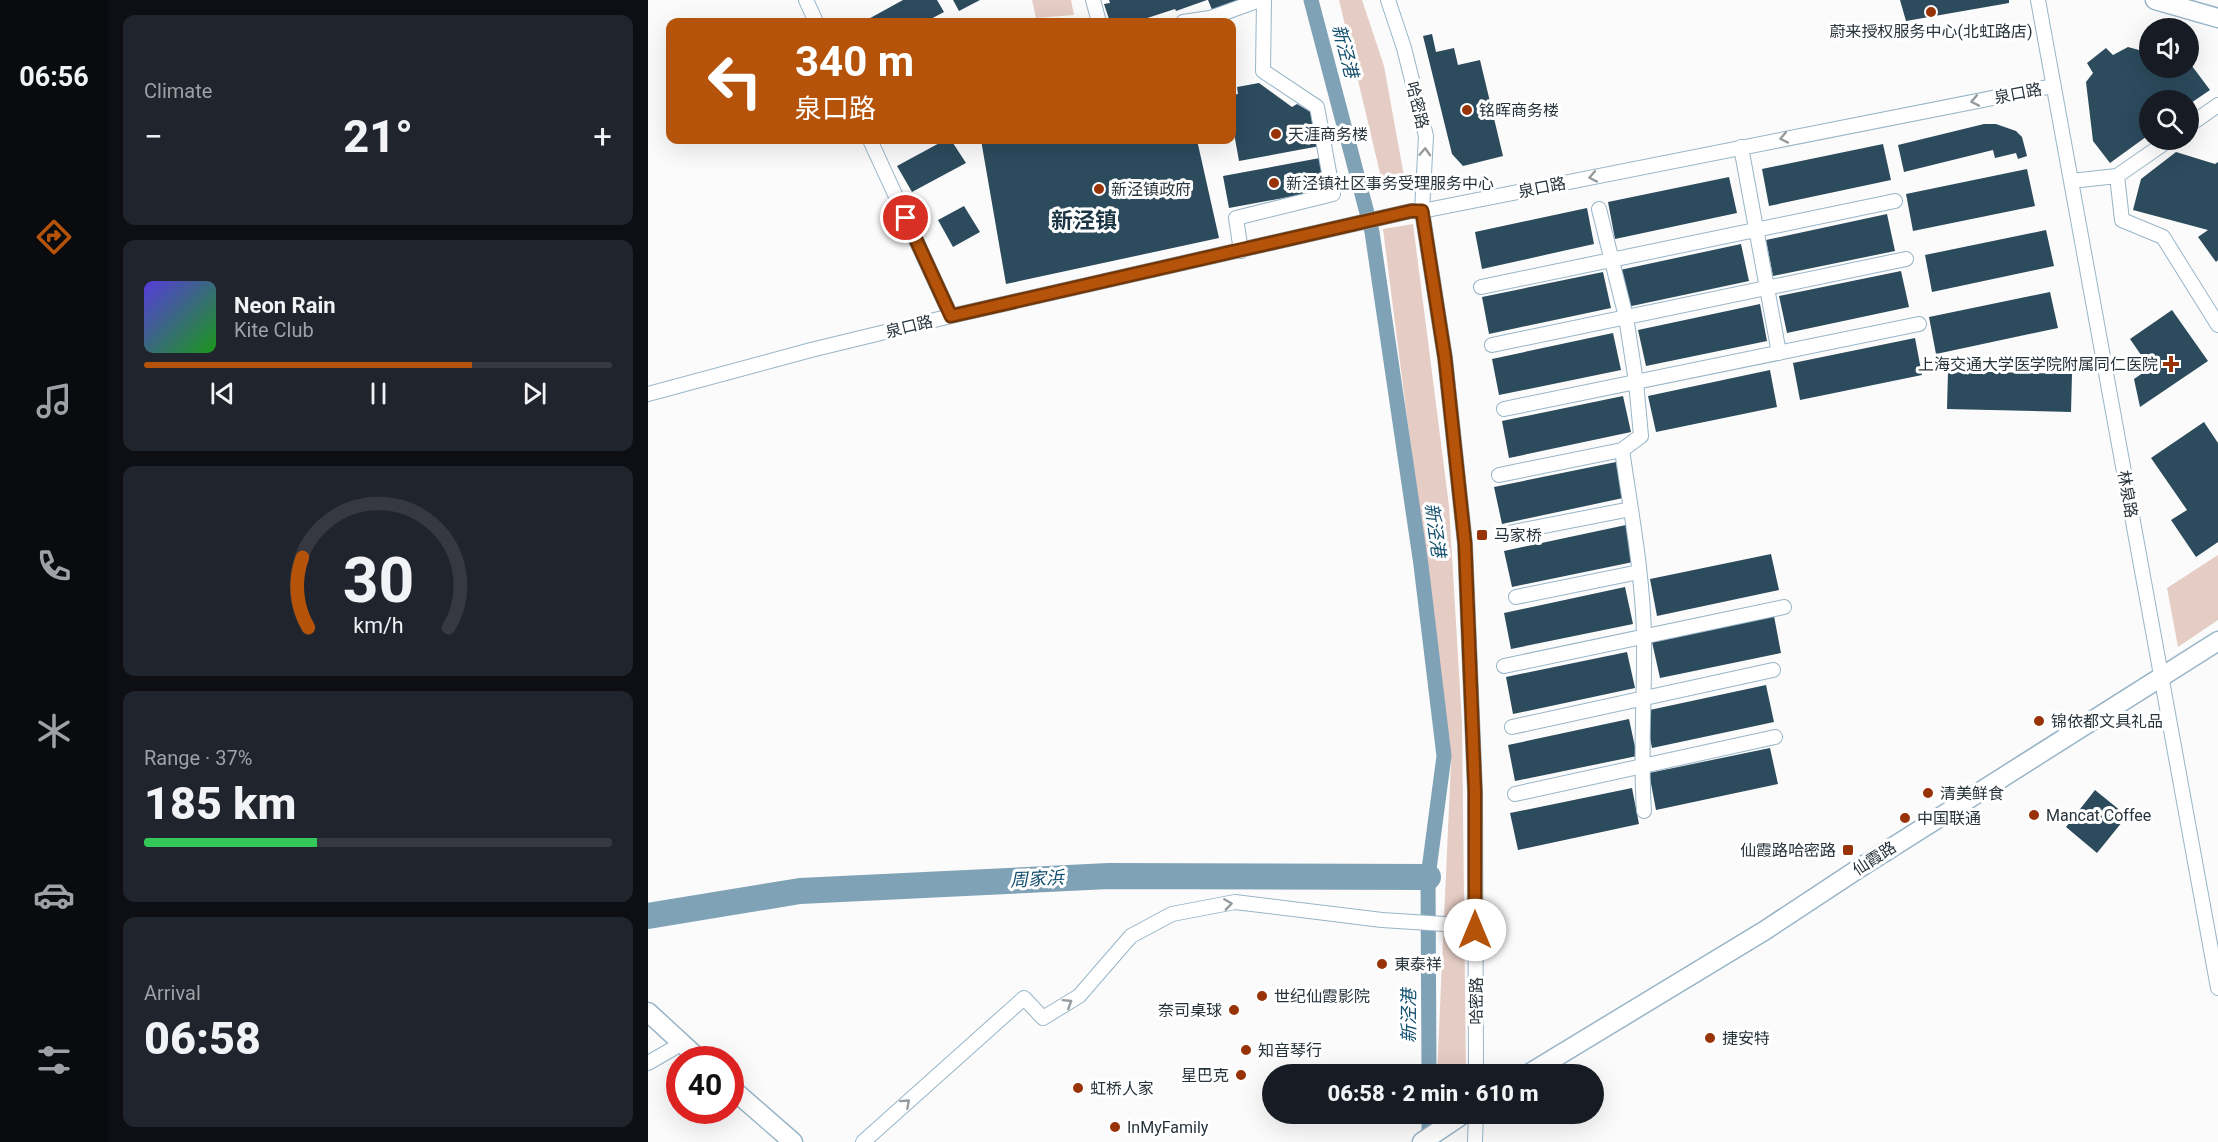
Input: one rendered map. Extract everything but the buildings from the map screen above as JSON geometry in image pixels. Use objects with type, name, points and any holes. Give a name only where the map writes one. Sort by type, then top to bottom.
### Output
[{"type":"main road","points":[[2154,0],[2218,18]]},
{"type":"main road","name":"仙霞路","points":[[1545,1064],[1764,931],[1867,862],[2218,640]]},
{"type":"main road","points":[[648,1012],[683,1046]]},
{"type":"main road","points":[[744,1099],[793,1142]]},
{"type":"main road","points":[[1422,1142],[1449,1124]]},
{"type":"street","points":[[806,0],[814,18]]},
{"type":"street","points":[[1093,0],[1098,18]]},
{"type":"street","points":[[1210,18],[1262,0],[1263,71],[1317,107],[1334,194],[1236,219],[1241,251]]},
{"type":"street","name":"哈密路","points":[[1388,0],[1404,48],[1426,136],[1417,211],[1445,358],[1465,544],[1475,792],[1476,1064]]},
{"type":"street","name":"林泉路","points":[[2038,0],[2218,988]]},
{"type":"street","name":"泉口路","points":[[648,394],[811,350],[951,316],[1356,224],[2053,86]]},
{"type":"street","points":[[2199,118],[2218,105]]},
{"type":"street","points":[[872,144],[951,316]]},
{"type":"street","points":[[1741,147],[1779,353]]},
{"type":"street","points":[[2071,181],[2117,176],[2155,150]]},
{"type":"street","points":[[2117,176],[2122,220],[2163,237],[2218,325]]},
{"type":"street","points":[[1481,287],[1895,201]]},
{"type":"street","points":[[1499,475],[1622,450],[1641,436],[1626,317],[1599,210]]},
{"type":"street","points":[[1492,345],[1906,259]]},
{"type":"street","points":[[1504,410],[1919,324]]},
{"type":"street","points":[[1622,450],[1639,572],[1644,636],[1641,766],[1644,811]]},
{"type":"street","points":[[1508,533],[1631,508]]},
{"type":"street","points":[[1516,597],[1639,572]]},
{"type":"street","points":[[1504,666],[1784,607]]},
{"type":"street","points":[[1512,727],[1773,670]]},
{"type":"street","points":[[1515,794],[1775,737]]},
{"type":"street","points":[[863,1142],[1024,998],[1043,1018],[1079,996],[1131,936],[1172,914],[1235,902],[1382,920],[1476,926]]},
{"type":"street","points":[[648,1063],[681,1044]]},
{"type":"street","points":[[1474,1142],[1475,1124]]},
{"type":"shaded area","points":[[1032,0],[1071,0],[1074,15],[1036,18]]},
{"type":"shaded area","points":[[1339,0],[1362,0],[1384,66],[1404,176],[1397,188],[1384,190]]},
{"type":"shaded area","points":[[1413,224],[1449,506],[1462,723],[1466,1064],[1437,1064],[1451,762],[1383,229]]},
{"type":"shaded area","points":[[2218,555],[2218,620],[2178,647],[2167,588]]},
{"type":"waterway","name":"新泾港","points":[[1311,0],[1372,232],[1421,565],[1444,756],[1428,877],[1429,1064]]},
{"type":"waterway","name":"周家浜","points":[[648,916],[800,891],[1109,876],[1428,877]]},
{"type":"waterway","name":"新泾港","points":[[1429,1124],[1429,1142]]},
{"type":"place","name":"蔚来授权服务中心(北虹路店)","points":[[1931,12]]},
{"type":"place","name":"铭晖商务楼","points":[[1467,110]]},
{"type":"place","name":"天涯商务楼","points":[[1276,134]]},
{"type":"place","name":"新泾镇社区事务受理服务中心","points":[[1274,183]]},
{"type":"place","name":"新泾镇政府","points":[[1099,189]]},
{"type":"place","name":"上海交通大学医学院附属同仁医院","points":[[2171,364]]},
{"type":"place","name":"马家桥","points":[[1482,535]]},
{"type":"place","name":"锦依都文具礼品","points":[[2039,721]]},
{"type":"place","name":"清美鲜食","points":[[1928,793]]},
{"type":"place","name":"Mancat Coffee","points":[[2034,815]]},
{"type":"place","name":"中国联通","points":[[1905,818]]},
{"type":"place","name":"仙霞路哈密路","points":[[1848,850]]},
{"type":"place","name":"東泰祥","points":[[1382,964]]},
{"type":"place","name":"世纪仙霞影院","points":[[1262,996]]},
{"type":"place","name":"奈司桌球","points":[[1234,1010]]},
{"type":"place","name":"捷安特","points":[[1710,1038]]},
{"type":"place","name":"知音琴行","points":[[1246,1050]]},
{"type":"place","name":"星巴克","points":[[1241,1075]]},
{"type":"place","name":"虹桥人家","points":[[1078,1088]]},
{"type":"place","name":"InMyFamily","points":[[1115,1127]]},
{"type":"district","name":"新泾镇","points":[[1084,220]]},
{"type":"route","points":[[906,218],[951,316],[1411,211],[1422,211],[1445,358],[1465,544],[1475,792],[1475,930]]}]
